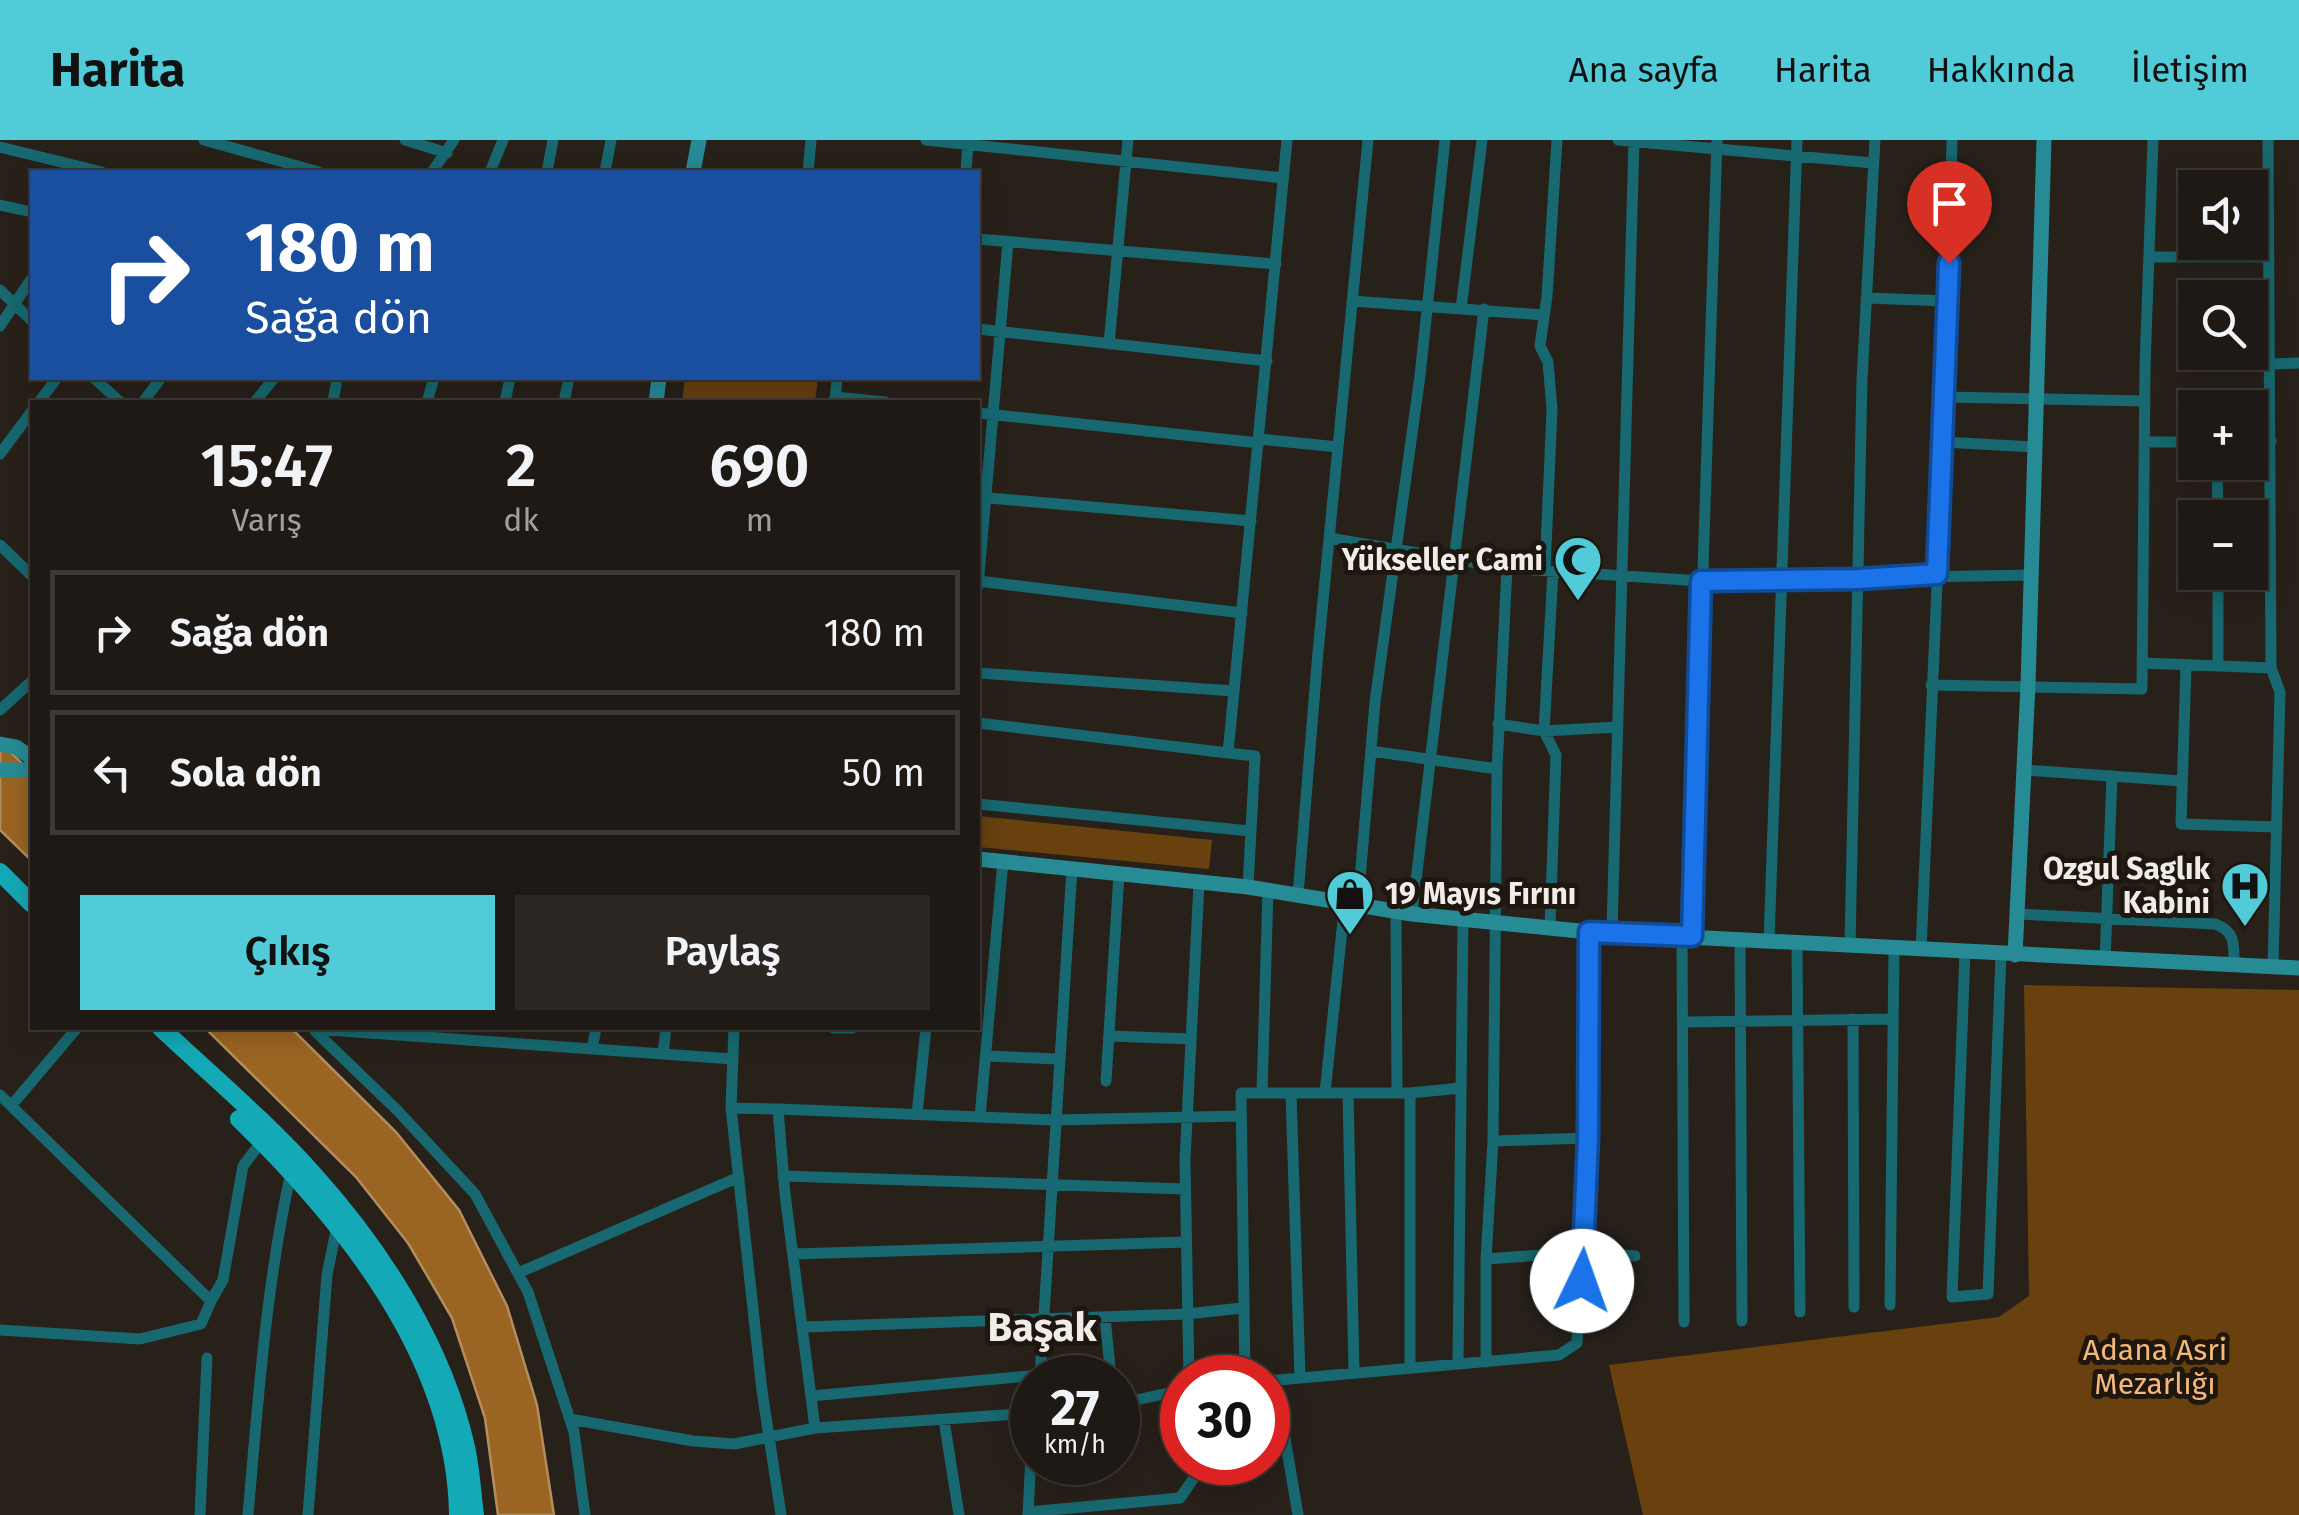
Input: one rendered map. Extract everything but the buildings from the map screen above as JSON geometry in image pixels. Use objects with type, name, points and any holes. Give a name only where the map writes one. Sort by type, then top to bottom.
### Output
[{"type":"main road","points":[[693,170],[699,140]]},
{"type":"main road","points":[[2008,954],[2017,914],[2028,686],[2044,140]]},
{"type":"main road","points":[[0,744],[16,747],[30,757]]},
{"type":"main road","points":[[0,770],[30,770]]},
{"type":"main road","points":[[980,858],[1248,887],[1404,912],[1589,932],[2299,968]]},
{"type":"main road","points":[[0,872],[30,902]]},
{"type":"main road","points":[[0,886],[30,914]]},
{"type":"main road","points":[[147,1030],[291,1170],[379,1284],[420,1359],[449,1438],[458,1515]]},
{"type":"main road","points":[[163,1030],[313,1174],[341,1207],[413,1312],[441,1372],[466,1446],[476,1515]]},
{"type":"street","points":[[204,140],[312,170]]},
{"type":"street","points":[[406,140],[446,153]]},
{"type":"street","points":[[433,170],[454,140]]},
{"type":"street","points":[[491,170],[502,140]]},
{"type":"street","points":[[546,170],[553,140]]},
{"type":"street","points":[[605,170],[611,140]]},
{"type":"street","points":[[808,170],[812,140]]},
{"type":"street","points":[[926,140],[1284,178]]},
{"type":"street","points":[[1109,344],[1128,140]]},
{"type":"street","points":[[1228,753],[1287,140]]},
{"type":"street","points":[[1298,895],[1368,140]]},
{"type":"street","points":[[1325,1093],[1446,140]]},
{"type":"street","points":[[1461,309],[1482,140]]},
{"type":"street","points":[[1550,926],[1556,755],[1544,731],[1552,409],[1548,362],[1540,346],[1557,140]]},
{"type":"street","points":[[1618,140],[1717,145],[1796,158],[1873,163]]},
{"type":"street","points":[[1769,941],[1796,140]]},
{"type":"street","points":[[1850,946],[1866,298],[1874,140]]},
{"type":"street","points":[[1921,950],[1952,140]]},
{"type":"street","points":[[1932,685],[2142,689],[2153,140]]},
{"type":"street","points":[[2268,140],[2271,668],[2280,692],[2273,968]]},
{"type":"street","points":[[1612,931],[1634,141]]},
{"type":"street","points":[[966,170],[968,142]]},
{"type":"street","points":[[1684,1322],[1687,936],[1717,145]]},
{"type":"street","points":[[0,147],[94,170]]},
{"type":"street","points":[[0,205],[30,212]]},
{"type":"street","points":[[980,238],[1276,264]]},
{"type":"street","points":[[980,540],[1008,242]]},
{"type":"street","points":[[2149,257],[2269,257]]},
{"type":"street","points":[[0,326],[30,281]]},
{"type":"street","points":[[0,290],[30,318]]},
{"type":"street","points":[[1866,298],[1948,301]]},
{"type":"street","points":[[1352,302],[1544,315]]},
{"type":"street","points":[[1410,1368],[1404,912],[1430,762],[1484,309]]},
{"type":"street","points":[[980,329],[1267,361]]},
{"type":"street","points":[[2270,364],[2299,364]]},
{"type":"street","points":[[40,400],[56,380]]},
{"type":"street","points":[[96,380],[118,400]]},
{"type":"street","points":[[256,400],[272,380]]},
{"type":"street","points":[[334,400],[336,385]]},
{"type":"street","points":[[1945,397],[2145,401]]},
{"type":"street","points":[[0,454],[30,413]]},
{"type":"street","points":[[980,413],[1338,447]]},
{"type":"street","points":[[1943,442],[2035,447]]},
{"type":"street","points":[[2145,442],[2178,442]]},
{"type":"street","points":[[982,497],[1251,521]]},
{"type":"street","points":[[1329,538],[1507,568],[1701,581],[2031,575]]},
{"type":"street","points":[[0,544],[30,568]]},
{"type":"street","points":[[1486,1362],[1486,1259],[1494,1141],[1496,769],[1507,568]]},
{"type":"street","points":[[980,582],[1242,613]]},
{"type":"street","points":[[2218,590],[2218,666]]},
{"type":"street","points":[[2142,663],[2271,668]]},
{"type":"street","points":[[2186,665],[2182,824],[2277,827]]},
{"type":"street","points":[[980,673],[1234,691]]},
{"type":"street","points":[[0,710],[30,683]]},
{"type":"street","points":[[980,723],[1255,756],[1248,887]]},
{"type":"street","points":[[1498,724],[1544,731],[1618,727]]},
{"type":"street","points":[[1371,751],[1496,769]]},
{"type":"street","points":[[2024,770],[2182,781]]},
{"type":"street","points":[[2105,960],[2112,776]]},
{"type":"street","points":[[980,804],[1250,831]]},
{"type":"street","points":[[980,1117],[1004,861]]},
{"type":"street","points":[[1041,1355],[1072,868]]},
{"type":"street","points":[[1106,1081],[1119,874]]},
{"type":"street","points":[[1188,1355],[1187,1118],[1199,883]]},
{"type":"street","points":[[1262,1093],[1268,890]]},
{"type":"street","points":[[2017,914],[2220,926],[2234,942],[2234,966]]},
{"type":"street","points":[[1458,1364],[1463,917]]},
{"type":"street","points":[[1290,1378],[1559,1355],[1579,1339],[1588,1138],[1589,932]]},
{"type":"street","points":[[1740,939],[1742,1322]]},
{"type":"street","points":[[1797,942],[1800,1312]]},
{"type":"street","points":[[1890,1305],[1894,948]]},
{"type":"street","points":[[1964,952],[1952,1297],[1988,1294],[2008,954]]},
{"type":"street","points":[[1854,1019],[1854,1307]]},
{"type":"street","points":[[1685,1022],[1894,1019]]},
{"type":"street","points":[[11,1106],[75,1030]]},
{"type":"street","points":[[315,1030],[475,1194],[528,1292],[570,1419],[584,1515]]},
{"type":"street","points":[[345,1030],[473,1034],[537,1045],[733,1060]]},
{"type":"street","points":[[537,1045],[538,1030]]},
{"type":"street","points":[[592,1049],[596,1030]]},
{"type":"street","points":[[663,1054],[666,1030]]},
{"type":"street","points":[[734,1030],[731,1108],[781,1515]]},
{"type":"street","points":[[916,1114],[926,1030]]},
{"type":"street","points":[[1109,1036],[1191,1039]]},
{"type":"street","points":[[986,1056],[1058,1059]]},
{"type":"street","points":[[1244,1355],[1241,1093],[1404,1094],[1461,1088]]},
{"type":"street","points":[[1291,1093],[1300,1377]]},
{"type":"street","points":[[1348,1093],[1354,1372]]},
{"type":"street","points":[[0,1095],[211,1301]]},
{"type":"street","points":[[731,1108],[1054,1120],[1241,1116]]},
{"type":"street","points":[[778,1109],[815,1428]]},
{"type":"street","points":[[1494,1141],[1588,1138]]},
{"type":"street","points":[[0,1330],[140,1339],[201,1324],[222,1280],[243,1166],[262,1141]]},
{"type":"street","points":[[248,1515],[264,1349],[280,1221],[291,1170]]},
{"type":"street","points":[[784,1176],[1186,1189]]},
{"type":"street","points":[[518,1273],[739,1177]]},
{"type":"street","points":[[308,1515],[328,1275],[341,1207]]},
{"type":"street","points":[[793,1254],[1186,1242]]},
{"type":"street","points":[[1486,1259],[1584,1252],[1635,1256]]},
{"type":"street","points":[[803,1327],[1187,1314],[1242,1308]]},
{"type":"street","points":[[1105,1317],[1109,1355]]},
{"type":"street","points":[[200,1515],[208,1358]]},
{"type":"street","points":[[812,1396],[1010,1379]]},
{"type":"street","points":[[570,1419],[693,1441],[734,1444],[815,1428],[1010,1415]]},
{"type":"street","points":[[944,1420],[959,1515]]},
{"type":"street","points":[[1290,1475],[1298,1515]]},
{"type":"street","points":[[1029,1485],[1028,1514],[1180,1498],[1189,1485]]},
{"type":"green space","points":[[685,380],[818,380],[815,400],[682,400]]},
{"type":"green space","points":[[980,816],[1212,840],[1209,869],[980,847]]},
{"type":"green space","name":"Adana Asri Mezarlığı","points":[[2024,985],[2299,990],[2299,1515],[1643,1515],[1609,1365],[1999,1317],[2029,1296]]},
{"type":"shaded area","points":[[0,742],[30,771],[30,859],[0,830]]},
{"type":"shaded area","points":[[207,1030],[293,1030],[396,1132],[459,1210],[507,1306],[537,1405],[554,1515],[498,1515],[485,1418],[452,1318],[408,1243],[356,1177]]},
{"type":"place","name":"Yükseller Cami","points":[[1578,602]]},
{"type":"place","name":"Ozgul Saglık Kabini","points":[[2245,928]]},
{"type":"place","name":"19 Mayıs Fırını","points":[[1350,936]]},
{"type":"district","name":"Başak","points":[[1042,1327]]},
{"type":"route","points":[[1582,1281],[1588,1138],[1589,932],[1692,936],[1701,581],[1937,574],[1949,263]]}]
